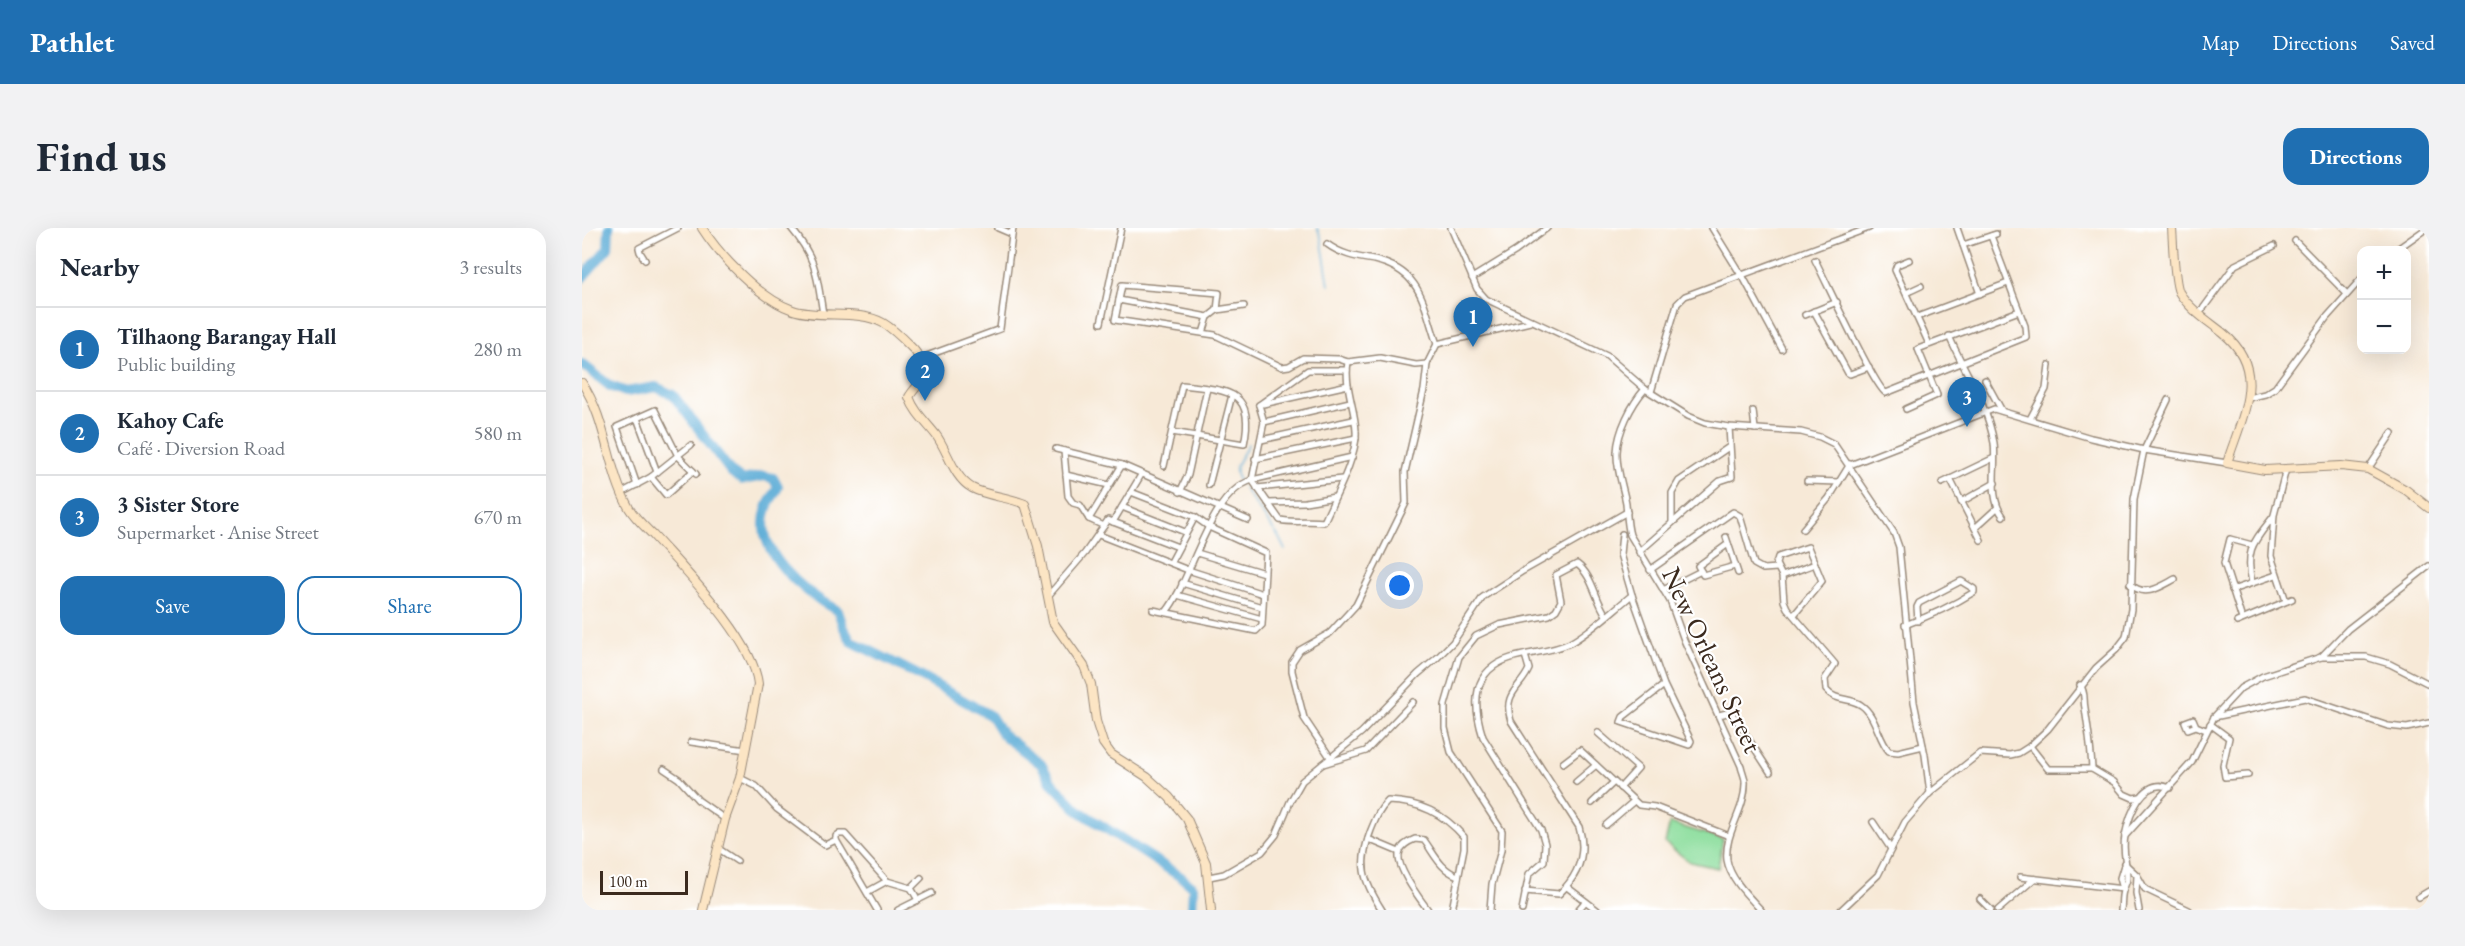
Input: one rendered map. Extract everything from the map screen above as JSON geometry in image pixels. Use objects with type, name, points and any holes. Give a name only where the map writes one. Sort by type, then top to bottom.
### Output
[{"type":"street","points":[[645,260],[639,248],[678,228]]},
{"type":"street","points":[[702,228],[715,247],[765,295],[792,310],[866,317],[883,323],[901,337],[921,358],[924,369],[922,379],[909,397],[913,408],[936,435],[963,482],[974,489],[1025,504],[1038,546],[1053,622],[1084,666],[1091,684],[1096,721],[1103,743],[1110,754],[1147,777],[1169,797],[1187,819],[1199,843],[1209,877],[1210,910]]},
{"type":"street","points":[[790,228],[814,261],[823,314]]},
{"type":"street","points":[[921,358],[1000,329],[1012,231],[998,228]]},
{"type":"street","points":[[1101,323],[1121,228]]},
{"type":"street","points":[[1451,228],[1477,289],[1486,299],[1530,321],[1588,345],[1607,356],[1648,391],[1688,416],[1705,423],[1729,427],[1801,432],[1834,444],[1894,533],[1899,547],[1914,702],[1930,793]]},
{"type":"street","points":[[1472,278],[1516,251],[1547,228]]},
{"type":"street","points":[[1712,228],[1742,275],[1782,350]]},
{"type":"street","points":[[1742,275],[1869,228]]},
{"type":"street","points":[[1957,228],[1980,294]]},
{"type":"street","points":[[2172,228],[2178,290],[2199,314],[2235,343],[2247,364],[2250,380],[2248,398],[2228,463]]},
{"type":"street","points":[[2401,246],[2423,229]]},
{"type":"street","points":[[1815,260],[1882,391],[1890,392],[2026,337],[2025,326],[1993,235],[1963,245]]},
{"type":"street","points":[[2295,241],[2347,294]]},
{"type":"street","points":[[1326,244],[1349,256],[1382,262],[1414,281],[1420,292],[1437,344],[1427,364],[1424,390],[1404,472],[1406,503],[1356,605],[1330,633],[1300,650],[1292,662],[1304,718],[1330,757]]},
{"type":"street","points":[[2199,314],[2235,265],[2274,246]]},
{"type":"street","points":[[1909,260],[1894,268],[1929,344]]},
{"type":"street","name":"New Orleans Street","points":[[1742,275],[1680,300],[1648,391],[1637,398],[1624,425],[1617,452],[1630,536],[1670,601],[1684,640],[1719,715],[1746,783],[1741,812],[1729,836],[1727,861],[1733,876],[1761,910]]},
{"type":"street","points":[[1917,317],[2008,283]]},
{"type":"street","points":[[2248,398],[2265,394],[2275,388],[2327,317],[2357,283]]},
{"type":"street","points":[[1217,310],[1219,293],[1122,285],[1115,320],[1215,335],[1282,367],[1289,366],[1303,358],[1339,359],[1348,362],[1380,358],[1416,365],[1427,364]]},
{"type":"street","points":[[1906,293],[1921,286]]},
{"type":"street","points":[[1106,301],[1208,316]]},
{"type":"street","points":[[1805,315],[1837,302]]},
{"type":"street","points":[[1203,333],[1208,316],[1217,310],[1244,306]]},
{"type":"street","points":[[1814,311],[1848,373],[1869,367]]},
{"type":"street","points":[[1906,409],[1936,396],[1918,350],[1949,336],[2019,311]]},
{"type":"street","points":[[1437,344],[1530,321]]},
{"type":"street","points":[[1949,336],[1987,411],[1994,446],[1997,508],[2003,516]]},
{"type":"street","points":[[1259,405],[1264,422],[1252,480],[1280,520],[1288,522],[1305,519],[1324,522],[1352,457],[1356,438],[1348,385],[1348,362]]},
{"type":"street","points":[[2030,419],[2046,389],[2049,364]]},
{"type":"street","points":[[1259,405],[1308,370],[1347,370]]},
{"type":"street","points":[[1985,380],[2002,411]]},
{"type":"street","points":[[582,383],[601,426],[611,465],[629,508],[699,585],[749,655],[756,672],[758,684],[740,778],[725,819],[703,910]]},
{"type":"street","points":[[1164,466],[1182,385],[1207,388],[1232,395],[1243,403],[1248,413],[1244,444],[1172,432]]},
{"type":"street","points":[[1259,405],[1348,385]]},
{"type":"street","points":[[1180,492],[1188,475],[1207,388]]},
{"type":"street","points":[[1209,485],[1232,395]]},
{"type":"street","points":[[1841,910],[1878,875],[1905,822],[1930,793],[1980,753],[2010,755],[2019,753],[2030,746],[2048,729],[2080,685],[2126,637],[2131,609],[2134,499],[2145,450],[2168,400]]},
{"type":"street","points":[[1264,422],[1350,402]]},
{"type":"street","points":[[637,485],[617,427],[655,410],[678,456],[694,472],[666,495],[651,477]]},
{"type":"street","points":[[1753,411],[1755,429]]},
{"type":"street","points":[[1803,529],[1829,498],[1850,465],[1987,411],[2002,411],[2091,438],[2145,450],[2265,470],[2341,466],[2368,469],[2406,490],[2429,508]]},
{"type":"street","points":[[637,418],[657,472]]},
{"type":"street","points":[[1261,440],[1353,420]]},
{"type":"street","points":[[1639,552],[1720,481],[1732,477],[1729,427]]},
{"type":"street","points":[[2368,469],[2392,433]]},
{"type":"street","points":[[1256,459],[1356,438]]},
{"type":"street","points":[[623,492],[651,477],[691,445]]},
{"type":"street","points":[[1672,522],[1672,494],[1679,481],[1729,447]]},
{"type":"street","points":[[1056,449],[1122,465],[1248,520]]},
{"type":"street","points":[[1064,451],[1068,496],[1073,503],[1080,505],[1089,519],[1104,526]]},
{"type":"street","points":[[1166,612],[1177,595],[1209,527],[1232,492],[1252,480],[1352,457]]},
{"type":"street","points":[[1942,483],[1994,458]]},
{"type":"street","points":[[1089,519],[1122,465]]},
{"type":"street","points":[[2252,544],[2229,540],[2223,563],[2240,621],[2289,600],[2276,575],[2271,556],[2274,515],[2286,470]]},
{"type":"street","points":[[1113,522],[1141,474]]},
{"type":"street","points":[[1066,475],[1108,485]]},
{"type":"street","points":[[1257,488],[1342,479]]},
{"type":"street","points":[[1950,479],[1981,540]]},
{"type":"street","points":[[1807,481],[1839,482]]},
{"type":"street","points":[[1961,502],[1995,483]]},
{"type":"street","points":[[1131,492],[1195,517],[1209,527],[1266,553],[1263,573],[1262,625],[1256,631],[1153,610]]},
{"type":"street","points":[[1268,503],[1305,502],[1335,497]]},
{"type":"street","points":[[1122,507],[1185,532]]},
{"type":"street","points":[[1975,528],[1997,508]]},
{"type":"street","points":[[1209,877],[1224,874],[1262,852],[1276,835],[1302,781],[1362,732],[1418,674],[1453,642],[1483,597],[1627,512]]},
{"type":"street","points":[[1650,570],[1733,512],[1740,516],[1754,564],[1763,568],[1777,568]]},
{"type":"street","points":[[2252,583],[2249,564],[2252,544],[2274,515]]},
{"type":"street","points":[[1171,562],[1195,517]]},
{"type":"street","points":[[1048,597],[1099,535],[1108,520],[1178,548]]},
{"type":"street","points":[[1622,534],[1620,554],[1632,595],[1664,685],[1691,741],[1689,745],[1621,722],[1623,717],[1664,685]]},
{"type":"street","points":[[1099,535],[1188,570],[1263,594]]},
{"type":"street","points":[[1726,537],[1738,573]]},
{"type":"street","points":[[1728,544],[1698,566],[1703,575],[1735,566]]},
{"type":"street","points":[[1794,615],[1821,585],[1822,579],[1809,548],[1806,546],[1778,557],[1777,568],[1782,576],[1784,601],[1794,615],[1835,664],[1825,679],[1826,690],[1829,694],[1864,707],[1889,751],[1898,752],[1923,746]]},
{"type":"street","points":[[1197,553],[1263,573]]},
{"type":"street","points":[[1490,910],[1492,884],[1502,850],[1502,831],[1451,752],[1445,728],[1445,705],[1459,657],[1476,636],[1499,625],[1550,615],[1561,601],[1556,575],[1577,564],[1586,571],[1606,615]]},
{"type":"street","points":[[1782,576],[1815,564]]},
{"type":"street","points":[[2321,657],[2348,629],[2429,566]]},
{"type":"street","points":[[1663,590],[1701,571]]},
{"type":"street","points":[[2232,590],[2276,575]]},
{"type":"street","points":[[2130,584],[2140,590],[2150,591],[2175,579]]},
{"type":"street","points":[[1905,626],[1918,621],[1948,609],[1974,592],[1974,589],[1961,581],[1919,603],[1918,621]]},
{"type":"street","points":[[1182,583],[1262,607]]},
{"type":"street","points":[[1177,595],[1262,619]]},
{"type":"street","points":[[1522,910],[1529,874],[1544,861],[1545,844],[1541,830],[1483,737],[1476,702],[1478,689],[1485,675],[1496,664],[1569,643],[1632,595]]},
{"type":"street","points":[[1525,655],[1529,669],[1511,697],[1509,714],[1530,752],[1579,827],[1583,840],[1583,854],[1577,872],[1559,894],[1525,891]]},
{"type":"street","points":[[2125,836],[2192,762],[2214,717],[2241,687],[2263,676],[2321,657],[2366,657],[2390,664],[2429,684]]},
{"type":"street","points":[[2080,685],[2085,694],[2092,769]]},
{"type":"street","points":[[2214,717],[2305,698],[2388,726],[2407,728],[2429,723]]},
{"type":"street","points":[[1321,765],[1366,751],[1413,702]]},
{"type":"street","points":[[1719,715],[1731,712],[1770,772]]},
{"type":"street","points":[[2210,724],[2229,738],[2223,765],[2225,777],[2248,775]]},
{"type":"street","points":[[2196,726],[2206,730]]},
{"type":"street","points":[[1598,733],[1638,768],[1620,788]]},
{"type":"street","points":[[691,742],[746,750]]},
{"type":"street","points":[[2030,746],[2048,770],[2092,769],[2114,782],[2124,794],[2133,798],[2140,797]]},
{"type":"street","points":[[1563,763],[1580,750],[1641,806],[1655,807],[1729,836]]},
{"type":"street","points":[[1576,782],[1596,765]]},
{"type":"street","points":[[664,769],[679,779],[698,800],[725,819]]},
{"type":"street","points":[[740,778],[756,786],[777,809],[825,845],[836,840],[839,834],[845,834],[887,881],[911,888],[918,900]]},
{"type":"street","points":[[1592,803],[1614,782]]},
{"type":"street","points":[[2121,910],[2123,889],[2127,880],[2124,864],[2125,836],[2140,797],[2147,789],[2159,785],[2169,788]]},
{"type":"street","points":[[1382,910],[1368,886],[1363,873],[1362,858],[1379,809],[1388,801],[1422,806],[1454,826],[1464,837],[1452,910]]},
{"type":"street","points":[[1606,825],[1634,801]]},
{"type":"street","points":[[1874,822],[1891,849]]},
{"type":"street","points":[[1368,839],[1399,852]]},
{"type":"street","points":[[1428,910],[1403,871],[1399,862],[1399,852],[1415,839],[1424,840],[1438,863],[1449,873],[1458,876]]},
{"type":"street","points":[[836,840],[877,910]]},
{"type":"street","points":[[719,849],[737,861]]},
{"type":"street","points":[[2124,864],[2137,875],[2145,889],[2189,910]]},
{"type":"street","points":[[2137,875],[2136,893],[2139,910]]},
{"type":"street","points":[[2020,877],[2123,889]]},
{"type":"street","points":[[911,888],[921,878]]},
{"type":"street","points":[[1998,910],[2034,879]]},
{"type":"street","points":[[867,892],[887,881]]},
{"type":"street","points":[[1567,886],[1596,910]]},
{"type":"street","points":[[2419,897],[2429,891]]},
{"type":"street","points":[[898,910],[932,893]]},
{"type":"street","points":[[1980,899],[1991,910]]},
{"type":"street","points":[[1578,910],[1585,902]]},
{"type":"green space","points":[[1670,823],[1723,839],[1718,868],[1690,862],[1665,843]]},
{"type":"waterway","points":[[582,278],[608,248],[609,228]]},
{"type":"waterway","points":[[1317,228],[1321,237],[1329,285]]},
{"type":"waterway","points":[[582,364],[610,386],[626,392],[656,387],[673,395],[731,472],[742,480],[764,476],[773,478],[778,487],[768,505],[764,524],[767,540],[774,555],[797,582],[838,611],[851,641],[991,716],[1002,734],[1041,764],[1052,783],[1079,811],[1193,887],[1192,910]]},
{"type":"waterway","points":[[1241,484],[1237,477],[1236,467],[1248,444]]},
{"type":"waterway","points":[[1244,488],[1278,536],[1285,550]]},
{"type":"place","name":"Tilhaong Barangay Hall","points":[[1473,347]]},
{"type":"place","name":"Kahoy Cafe","points":[[925,401]]},
{"type":"place","name":"3 Sister Store","points":[[1967,427]]}]
